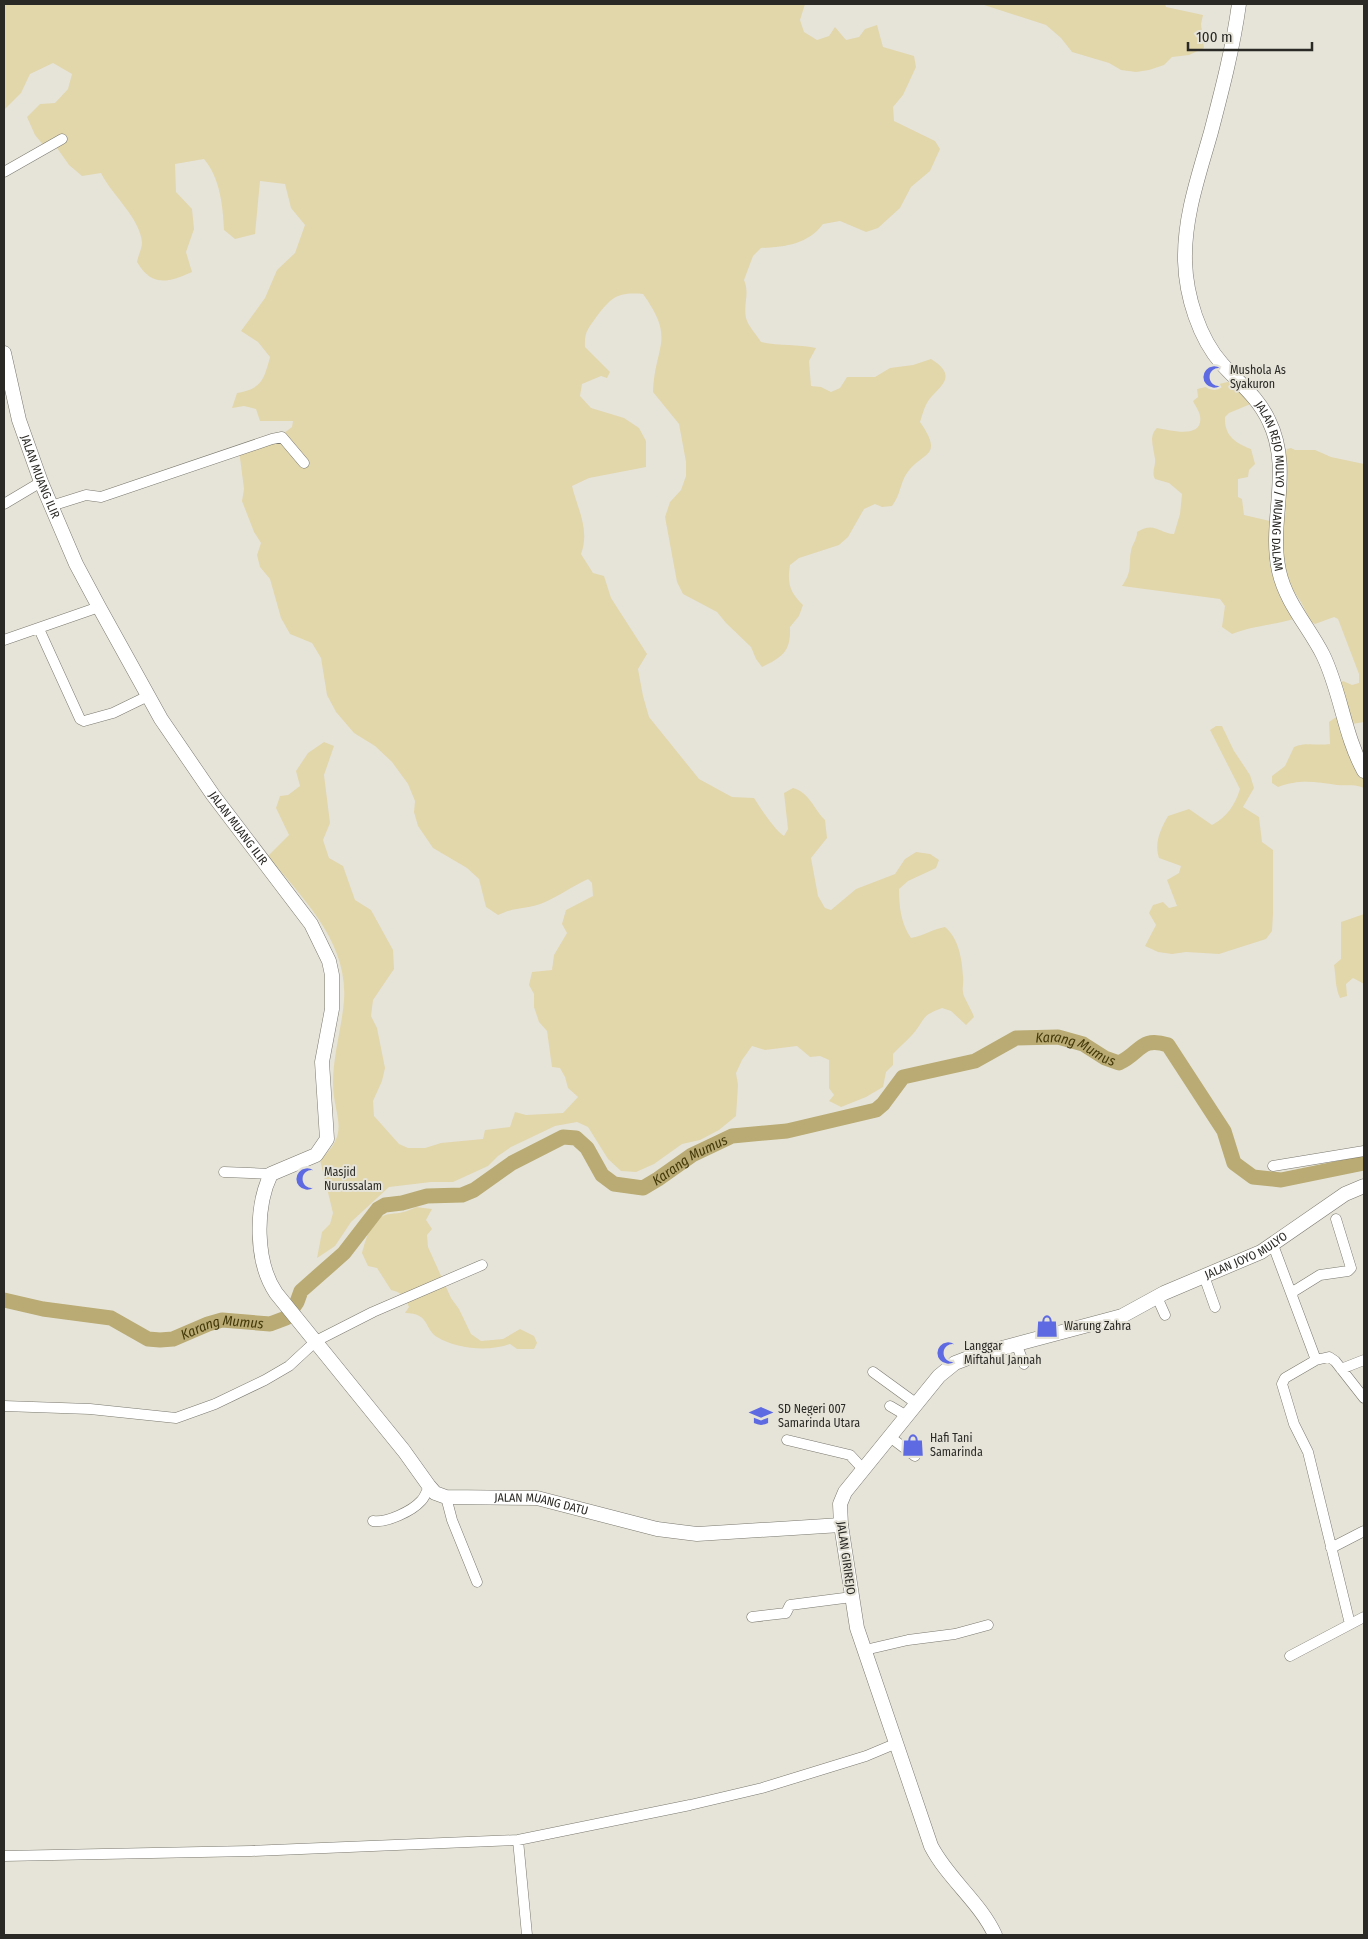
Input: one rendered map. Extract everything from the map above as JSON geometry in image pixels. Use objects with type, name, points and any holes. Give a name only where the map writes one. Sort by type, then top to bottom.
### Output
[{"type":"main road","name":"JALAN REJO MULYO / MUANG DALAM","points":[[1239,4],[1232,55],[1194,191],[1186,229],[1185,263],[1188,284],[1197,320],[1213,352],[1262,405],[1271,423],[1281,456],[1277,554],[1279,571],[1287,594],[1323,655],[1349,738],[1364,771]]},
{"type":"main road","name":"JALAN MUANG ILIR","points":[[4,353],[19,420],[41,482],[76,564],[99,607],[161,719],[213,795],[311,924],[324,949],[332,974],[333,992],[332,1009],[322,1062],[327,1138],[316,1155],[271,1174]]},
{"type":"main road","points":[[271,1174],[260,1205],[262,1254],[265,1272],[276,1293],[404,1451],[429,1486],[435,1493],[446,1497]]},
{"type":"main road","name":"JALAN JOYO MULYO","points":[[1122,1316],[1157,1296],[1273,1245],[1337,1200],[1354,1189],[1364,1186]]},
{"type":"main road","name":"JALAN GIRIREJO","points":[[995,1935],[985,1917],[944,1868],[931,1846],[858,1628],[841,1526],[840,1504],[845,1492],[863,1469],[939,1376],[955,1363],[1016,1343],[1122,1316]]},
{"type":"main road","name":"JALAN MUANG DATU","points":[[446,1497],[537,1498],[658,1529],[698,1534],[841,1526]]},
{"type":"street","points":[[4,172],[62,140]]},
{"type":"street","points":[[51,506],[86,495],[101,497],[282,437],[304,463]]},
{"type":"street","points":[[4,504],[41,482]]},
{"type":"street","points":[[4,640],[99,607]]},
{"type":"street","points":[[39,628],[80,719],[89,721],[113,713],[148,696]]},
{"type":"street","points":[[1273,1166],[1364,1151]]},
{"type":"street","points":[[224,1172],[271,1174]]},
{"type":"street","points":[[1290,1293],[1320,1275],[1348,1271],[1351,1268],[1336,1219]]},
{"type":"street","points":[[1273,1245],[1316,1360]]},
{"type":"street","points":[[4,1406],[90,1409],[176,1418],[215,1404],[271,1377],[289,1366],[315,1340],[373,1312],[482,1265]]},
{"type":"street","points":[[1204,1276],[1215,1307]]},
{"type":"street","points":[[1157,1296],[1165,1315]]},
{"type":"street","points":[[1016,1343],[1024,1364]]},
{"type":"street","points":[[1350,1624],[1308,1452],[1294,1424],[1282,1384],[1284,1378],[1316,1360],[1330,1357],[1364,1398]]},
{"type":"street","points":[[1341,1369],[1364,1360]]},
{"type":"street","points":[[874,1372],[917,1404]]},
{"type":"street","points":[[890,1406],[908,1416]]},
{"type":"street","points":[[890,1437],[915,1456]]},
{"type":"street","points":[[787,1440],[850,1455],[863,1469]]},
{"type":"street","points":[[373,1521],[386,1520],[415,1506],[424,1497],[429,1486]]},
{"type":"street","points":[[446,1497],[452,1520],[478,1582]]},
{"type":"street","points":[[1330,1548],[1364,1530]]},
{"type":"street","points":[[752,1618],[786,1613],[790,1605],[852,1597]]},
{"type":"street","points":[[1290,1656],[1364,1617]]},
{"type":"street","points":[[865,1650],[908,1640],[955,1634],[988,1625]]},
{"type":"street","points":[[4,1856],[251,1851],[518,1840],[690,1805],[762,1788],[866,1756],[898,1743]]},
{"type":"street","points":[[518,1840],[527,1935]]},
{"type":"shaded area","points":[[4,4],[805,4],[800,20],[804,32],[817,40],[829,36],[835,27],[846,40],[859,37],[865,29],[877,25],[883,47],[914,56],[916,67],[903,95],[893,107],[894,121],[935,141],[940,149],[930,171],[911,187],[900,208],[878,228],[866,232],[840,221],[823,224],[810,236],[796,243],[779,247],[761,248],[753,256],[744,280],[746,285],[746,318],[761,342],[816,348],[809,361],[811,386],[821,387],[831,392],[840,388],[847,377],[875,377],[890,368],[913,365],[931,359],[945,372],[944,382],[927,403],[920,422],[931,442],[931,448],[929,453],[907,473],[892,506],[882,507],[875,504],[864,509],[848,537],[839,545],[799,558],[790,565],[790,587],[803,605],[799,616],[790,627],[789,642],[784,652],[775,660],[762,667],[751,647],[717,612],[683,594],[677,582],[665,517],[670,502],[681,490],[686,476],[686,462],[679,424],[653,392],[661,333],[659,322],[653,309],[643,294],[621,295],[611,300],[589,327],[585,337],[585,347],[610,372],[607,378],[601,376],[582,384],[580,396],[591,408],[624,418],[639,428],[646,441],[646,467],[589,478],[572,486],[584,528],[581,554],[593,573],[604,576],[611,598],[647,654],[638,669],[649,717],[699,779],[732,797],[754,798],[772,824],[784,836],[788,829],[784,793],[793,788],[799,790],[807,797],[825,820],[827,838],[811,858],[818,896],[825,908],[831,910],[856,889],[895,874],[905,859],[916,852],[930,854],[939,860],[936,868],[908,881],[899,889],[900,908],[905,927],[911,938],[945,927],[954,937],[961,956],[963,994],[974,1017],[966,1025],[951,1011],[942,1008],[930,1013],[924,1018],[911,1037],[893,1054],[893,1065],[886,1072],[883,1087],[866,1097],[841,1107],[829,1101],[834,1095],[829,1088],[829,1060],[820,1056],[810,1057],[797,1046],[765,1050],[752,1046],[736,1073],[738,1085],[736,1116],[719,1130],[700,1140],[682,1144],[654,1164],[636,1172],[621,1171],[608,1159],[588,1127],[577,1122],[555,1126],[511,1147],[488,1166],[453,1182],[431,1182],[389,1187],[351,1222],[335,1246],[317,1258],[322,1232],[330,1224],[333,1213],[320,1160],[336,1141],[338,1132],[333,1083],[334,1062],[344,1000],[343,979],[339,959],[331,940],[308,904],[268,856],[289,835],[276,808],[280,796],[288,795],[300,786],[296,771],[308,753],[324,742],[334,746],[324,775],[330,823],[323,840],[329,858],[343,866],[355,900],[371,910],[393,950],[394,969],[373,1000],[371,1016],[377,1028],[385,1068],[382,1081],[373,1101],[374,1116],[399,1144],[408,1148],[425,1148],[441,1143],[483,1139],[485,1130],[510,1127],[515,1112],[526,1115],[563,1113],[578,1097],[568,1088],[560,1068],[552,1067],[547,1031],[539,1022],[534,1007],[534,994],[529,985],[532,972],[552,970],[554,955],[567,933],[562,924],[566,910],[593,896],[592,883],[588,879],[543,903],[498,915],[486,907],[479,879],[467,868],[433,848],[418,826],[414,812],[415,801],[408,784],[392,762],[375,746],[354,733],[336,712],[327,695],[321,658],[312,643],[290,634],[281,618],[270,579],[260,567],[257,555],[261,543],[254,532],[242,501],[244,489],[239,450],[276,439],[292,427],[293,421],[260,421],[256,409],[244,406],[232,408],[237,393],[251,389],[260,382],[266,372],[270,357],[258,342],[241,331],[265,298],[277,270],[295,253],[305,225],[291,208],[285,184],[260,181],[255,234],[235,239],[224,230],[223,211],[217,183],[204,159],[175,164],[176,192],[192,209],[194,229],[186,252],[192,272],[168,280],[154,279],[148,276],[137,262],[142,243],[137,225],[101,173],[82,176],[69,165],[57,148],[44,146],[35,135],[27,117],[40,104],[55,103],[68,89],[72,74],[53,63],[30,74],[21,93],[4,110]]},
{"type":"shaded area","points":[[981,4],[1165,4],[1166,7],[1203,15],[1201,24],[1204,48],[1189,55],[1172,57],[1164,65],[1149,70],[1136,72],[1121,70],[1109,63],[1072,52],[1061,38],[1046,25]]},
{"type":"shaded area","points":[[1232,381],[1253,403],[1229,413],[1225,417],[1226,429],[1235,441],[1251,449],[1255,464],[1249,470],[1248,477],[1238,479],[1238,497],[1242,499],[1244,515],[1274,522],[1294,619],[1232,634],[1222,627],[1225,606],[1220,599],[1122,586],[1129,572],[1132,546],[1137,532],[1143,529],[1156,528],[1174,534],[1180,514],[1182,494],[1169,483],[1155,479],[1154,476],[1155,462],[1152,439],[1154,431],[1157,428],[1185,432],[1197,428],[1200,423],[1200,416],[1193,401],[1198,397],[1197,389]]},
{"type":"shaded area","points":[[1287,449],[1295,450],[1315,450],[1331,457],[1364,464],[1364,722],[1352,724],[1338,684],[1343,681],[1352,685],[1359,683],[1359,674],[1338,619],[1334,617],[1315,624],[1311,622],[1301,602],[1284,577],[1280,537],[1284,458]]},
{"type":"shaded area","points":[[1338,710],[1357,767],[1364,779],[1364,788],[1308,782],[1278,787],[1272,783],[1272,776],[1285,766],[1294,747],[1330,744],[1329,722],[1336,717]]},
{"type":"shaded area","points":[[1216,726],[1222,726],[1234,751],[1250,775],[1254,788],[1243,807],[1259,817],[1262,842],[1273,850],[1272,931],[1266,939],[1219,954],[1186,952],[1172,954],[1158,952],[1145,946],[1156,925],[1149,913],[1153,905],[1163,902],[1169,908],[1177,906],[1167,880],[1179,873],[1181,866],[1159,858],[1157,848],[1160,832],[1165,821],[1168,816],[1189,809],[1212,825],[1230,810],[1240,789],[1210,730]]},
{"type":"shaded area","points":[[1364,914],[1364,984],[1353,978],[1346,984],[1347,996],[1340,998],[1336,986],[1334,965],[1341,959],[1341,922]]},
{"type":"shaded area","points":[[416,1207],[432,1209],[426,1220],[432,1229],[427,1235],[428,1247],[451,1298],[459,1309],[471,1334],[481,1341],[503,1339],[520,1329],[534,1336],[537,1343],[534,1349],[517,1349],[510,1344],[492,1348],[463,1347],[437,1337],[423,1318],[405,1313],[409,1307],[404,1298],[391,1290],[377,1268],[368,1266],[362,1253],[370,1229],[378,1219]]},
{"type":"waterway","name":"Karang Mumus","points":[[4,1300],[43,1309],[111,1318],[148,1339],[173,1339],[222,1320],[270,1324],[286,1318],[297,1302],[301,1291],[344,1253],[378,1209],[385,1205],[402,1203],[427,1196],[462,1195],[474,1190],[512,1163],[563,1137],[576,1138],[587,1148],[602,1175],[614,1184],[643,1188],[692,1155],[732,1136],[787,1131],[876,1110],[883,1104],[903,1077],[975,1061],[1016,1038],[1058,1037],[1083,1044],[1105,1058],[1119,1063],[1146,1044],[1159,1043],[1168,1045],[1224,1131],[1234,1163],[1253,1177],[1281,1180],[1364,1163]]},
{"type":"place","name":"Mushola As Syakuron","points":[[1214,377]]},
{"type":"place","name":"Masjid Nurussalam","points":[[307,1179]]},
{"type":"place","name":"Warung Zahra","points":[[1047,1326]]},
{"type":"place","name":"Langgar Miftahul Jannah","points":[[948,1353]]},
{"type":"place","name":"SD Negeri 007 Samarinda Utara","points":[[761,1416]]},
{"type":"place","name":"Hafi Tani Samarinda","points":[[913,1445]]}]
